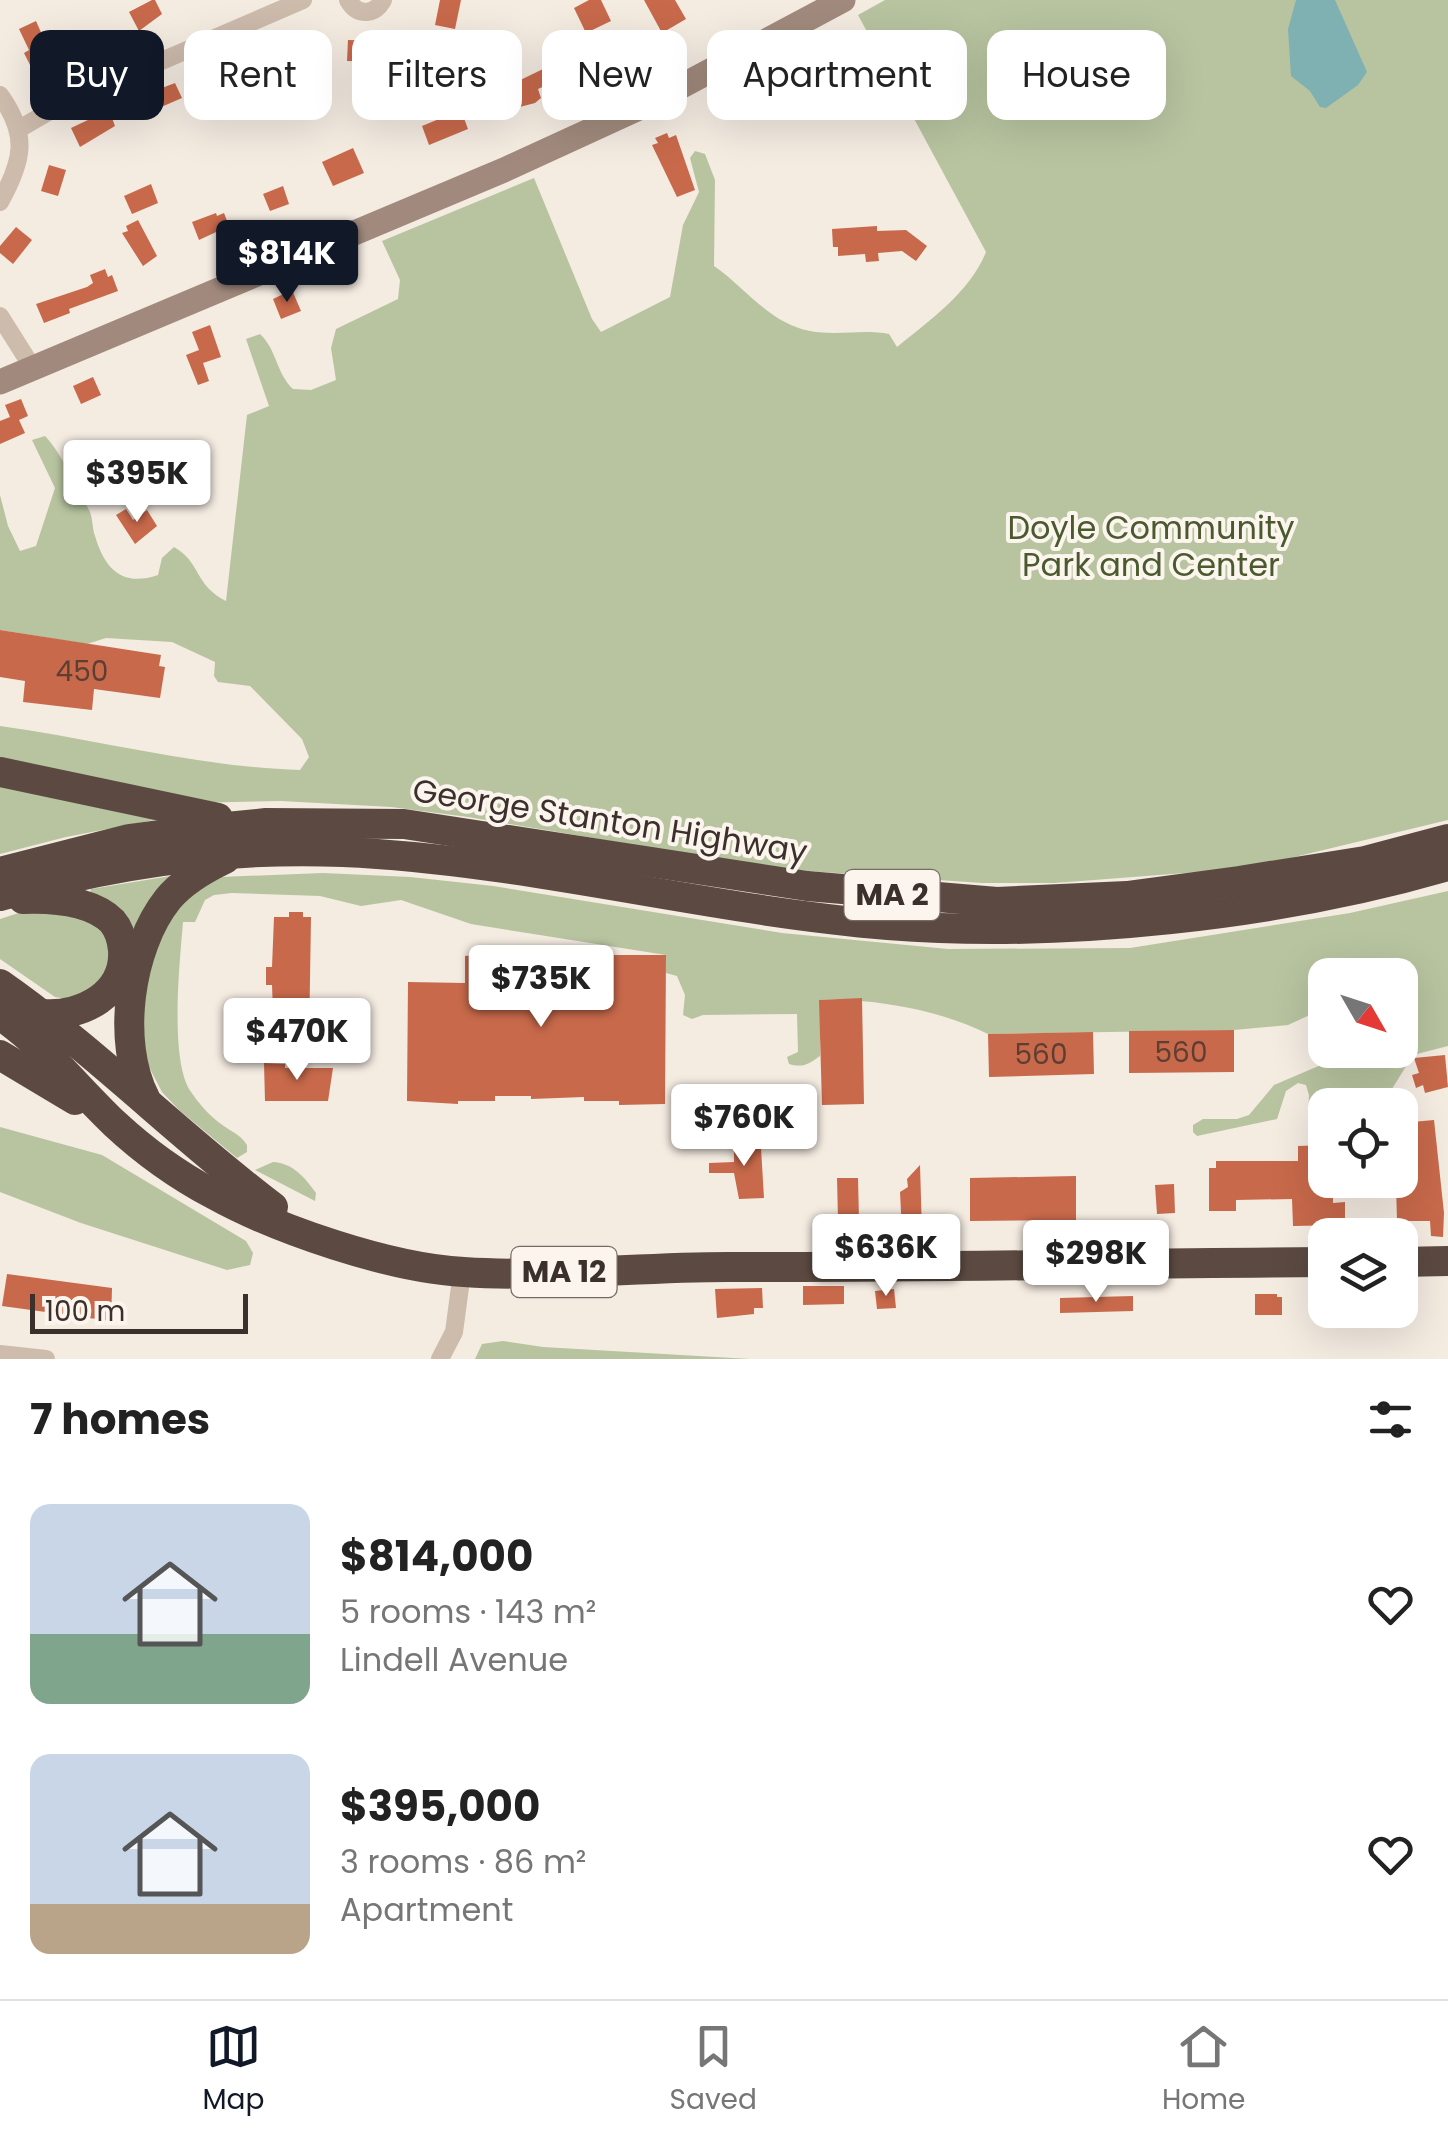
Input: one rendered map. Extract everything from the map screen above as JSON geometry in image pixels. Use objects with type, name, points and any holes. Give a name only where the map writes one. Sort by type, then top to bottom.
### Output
[{"type":"highway","points":[[0,772],[193,814],[266,824]]},
{"type":"highway","name":"George Stanton Highway","points":[[0,872],[129,839],[266,824],[404,824],[806,886],[997,902],[1127,896],[1220,884],[1365,861],[1448,839]]},
{"type":"highway","name":"George Stanton Highway","points":[[0,899],[108,869],[232,855],[342,852],[482,866],[890,925],[1001,928],[1131,922],[1266,906],[1405,879],[1448,866]]},
{"type":"highway","points":[[152,1108],[130,1060],[130,1004],[147,936],[162,908],[190,879],[232,855]]},
{"type":"highway","points":[[0,899],[71,902],[104,916],[119,932],[122,963],[118,978],[106,994],[73,1012],[44,1014]]},
{"type":"highway","name":"MA 12","points":[[0,984],[44,1014],[117,1126],[213,1194],[311,1236],[391,1262],[462,1272],[540,1273],[680,1266],[928,1268],[1308,1262]]},
{"type":"highway","points":[[75,1062],[113,1029],[130,1004]]},
{"type":"highway","name":"MA 12","points":[[0,1015],[152,1108],[311,1236]]},
{"type":"highway","points":[[0,1056],[117,1126]]},
{"type":"highway","points":[[1418,1262],[1448,1261]]},
{"type":"street","points":[[19,129],[62,104],[303,0]]},
{"type":"street","points":[[348,0],[355,10],[366,12],[378,8],[383,0]]},
{"type":"street","points":[[0,382],[504,170],[634,111],[843,0]]},
{"type":"street","points":[[0,96],[19,129],[17,166],[0,202]]},
{"type":"street","points":[[0,316],[34,370]]},
{"type":"street","points":[[440,1359],[454,1332],[462,1272]]},
{"type":"street","points":[[0,1354],[46,1359]]},
{"type":"green space","name":"Doyle Community Park and Center","points":[[885,0],[1448,0],[1448,820],[1278,861],[1211,871],[1055,883],[982,883],[779,869],[391,807],[281,801],[190,803],[0,765],[0,726],[187,758],[300,770],[309,757],[302,739],[250,686],[218,682],[214,676],[215,662],[172,642],[106,638],[87,644],[0,630],[0,495],[20,551],[36,546],[55,488],[32,440],[45,436],[90,512],[104,558],[117,573],[135,579],[158,575],[162,558],[174,547],[189,560],[208,588],[226,601],[247,415],[269,406],[246,339],[260,334],[293,389],[311,390],[336,380],[331,348],[336,329],[398,299],[400,280],[382,241],[534,178],[592,319],[601,332],[670,297],[683,225],[699,192],[690,158],[695,151],[705,154],[715,180],[714,266],[770,313],[810,331],[889,334],[897,347],[935,316],[960,293],[986,252],[915,120],[967,120],[967,30],[866,30],[858,15]]},
{"type":"green space","points":[[0,781],[154,814],[154,820],[0,854]]},
{"type":"green space","points":[[323,873],[410,877],[493,886],[782,933],[948,949],[1130,948],[1350,913],[1448,891],[1448,1046],[1418,1054],[1418,958],[1308,958],[1308,1016],[1288,1025],[1234,1030],[988,1034],[949,1018],[906,1007],[820,1000],[820,1056],[798,1066],[789,1064],[787,1057],[798,1052],[797,1014],[703,1015],[692,1019],[683,1015],[685,995],[677,976],[666,973],[666,955],[471,924],[401,900],[361,906],[320,896],[232,893],[205,900],[195,922],[183,922],[178,1035],[184,1077],[191,1092],[247,1145],[247,1152],[237,1158],[162,1092],[139,1040],[150,963],[178,904],[220,877]]},
{"type":"green space","points":[[183,874],[137,949],[89,896],[91,889]]},
{"type":"green space","points":[[56,907],[100,925],[112,951],[103,986],[68,999],[55,997],[0,959],[0,919],[34,908]]},
{"type":"green space","points":[[1314,1068],[1405,1068],[1393,1088],[1308,1088],[1308,1092],[1306,1085],[1298,1083],[1286,1091],[1277,1119],[1197,1136],[1193,1132],[1193,1125],[1203,1119],[1249,1115],[1274,1085]]},
{"type":"green space","points":[[0,1127],[102,1155],[246,1241],[253,1253],[250,1265],[227,1270],[0,1192]]},
{"type":"green space","points":[[273,1162],[298,1172],[316,1193],[315,1201],[255,1170]]},
{"type":"green space","points":[[503,1341],[543,1347],[750,1359],[475,1359],[482,1344]]},
{"type":"water","points":[[1296,0],[1335,0],[1367,72],[1358,85],[1326,108],[1320,107],[1310,91],[1291,76],[1288,29]]},
{"type":"building","points":[[155,0],[162,14],[138,30],[129,12]]},
{"type":"building","points":[[440,0],[461,0],[455,29],[435,25]]},
{"type":"building","points":[[589,0],[601,0],[611,21],[585,30],[574,8]]},
{"type":"building","points":[[644,0],[675,0],[686,19],[660,30]]},
{"type":"building","points":[[36,21],[40,30],[30,30],[30,65],[24,53],[29,50],[19,29]]},
{"type":"building","points":[[348,40],[352,40],[352,61],[347,61]]},
{"type":"building","points":[[542,69],[542,87],[538,89],[541,98],[522,106],[522,79]]},
{"type":"building","points":[[175,83],[182,98],[164,106],[164,87]]},
{"type":"building","points":[[88,120],[113,120],[115,126],[80,147],[71,128]]},
{"type":"building","points":[[437,120],[465,120],[468,129],[429,145],[422,126]]},
{"type":"building","points":[[667,133],[669,138],[676,135],[695,190],[677,197],[652,145],[658,143],[655,138]]},
{"type":"building","points":[[353,148],[364,173],[333,186],[322,162]]},
{"type":"building","points":[[49,165],[66,170],[58,196],[41,191]]},
{"type":"building","points":[[151,184],[158,203],[132,214],[124,196]]},
{"type":"building","points":[[283,186],[289,204],[270,211],[263,194]]},
{"type":"building","points":[[224,213],[229,226],[199,240],[192,222]]},
{"type":"building","points":[[138,220],[157,256],[143,266],[122,233]]},
{"type":"building","points":[[877,226],[877,231],[906,230],[927,246],[916,261],[902,251],[878,253],[879,261],[866,262],[865,254],[838,256],[832,229]]},
{"type":"building","points":[[16,227],[32,240],[13,264],[0,253],[0,246]]},
{"type":"building","points":[[105,269],[118,291],[44,323],[36,304],[87,287],[93,283],[90,275]]},
{"type":"building","points":[[292,290],[301,311],[281,319],[273,299]]},
{"type":"building","points":[[210,325],[221,357],[203,363],[209,381],[198,385],[186,355],[199,350],[192,332]]},
{"type":"building","points":[[93,377],[101,395],[81,404],[73,386]]},
{"type":"building","points":[[21,399],[28,416],[19,420],[25,433],[0,444],[0,421],[10,417],[5,405]]},
{"type":"building","points":[[126,509],[133,520],[147,510],[157,526],[135,544],[116,515]]},
{"type":"building","points":[[0,630],[161,655],[159,666],[165,667],[160,698],[94,689],[92,710],[23,702],[25,681],[0,677]]},
{"type":"building","points":[[289,912],[303,912],[303,917],[311,917],[309,1041],[278,1041],[279,1037],[274,1037],[272,985],[266,985],[266,967],[272,967],[274,917],[289,917]]},
{"type":"building","points":[[666,955],[665,1104],[619,1105],[619,1101],[584,1101],[584,1097],[531,1096],[495,1096],[495,1101],[458,1104],[407,1101],[408,982],[465,983],[465,956]]},
{"type":"building","points":[[862,998],[864,1104],[822,1105],[819,1000]]},
{"type":"building","points":[[1234,1030],[1234,1072],[1129,1073],[1129,1031]]},
{"type":"building","points":[[1093,1032],[1094,1074],[989,1077],[988,1034]]},
{"type":"building","points":[[1445,1055],[1448,1087],[1425,1093],[1423,1085],[1416,1088],[1412,1075],[1419,1073],[1418,1058]]},
{"type":"building","points":[[264,1063],[285,1064],[285,1068],[333,1068],[328,1101],[265,1101]]},
{"type":"building","points":[[1434,1120],[1443,1237],[1431,1236],[1430,1221],[1397,1218],[1396,1198],[1418,1198],[1418,1121]]},
{"type":"building","points":[[734,1138],[752,1138],[752,1148],[761,1148],[764,1198],[739,1199],[734,1173],[709,1173],[709,1163],[734,1162]]},
{"type":"building","points":[[1298,1146],[1308,1146],[1308,1198],[1345,1202],[1345,1218],[1308,1218],[1308,1226],[1293,1226],[1292,1199],[1236,1200],[1236,1211],[1209,1211],[1209,1168],[1216,1168],[1216,1161],[1298,1161]]},
{"type":"building","points":[[920,1165],[922,1232],[902,1232],[900,1192],[908,1187],[907,1179]]},
{"type":"building","points":[[1076,1176],[1076,1220],[970,1221],[970,1178]]},
{"type":"building","points":[[837,1178],[858,1178],[859,1220],[838,1220]]},
{"type":"building","points":[[1174,1184],[1175,1213],[1157,1214],[1155,1185]]},
{"type":"building","points":[[7,1274],[112,1288],[111,1321],[2,1306]]},
{"type":"building","points":[[803,1286],[844,1286],[844,1304],[803,1305]]},
{"type":"building","points":[[762,1288],[763,1308],[754,1308],[754,1314],[717,1318],[715,1289]]},
{"type":"building","points":[[894,1289],[896,1308],[877,1309],[875,1291]]},
{"type":"building","points":[[1255,1294],[1282,1297],[1282,1315],[1255,1315]]},
{"type":"building","points":[[1133,1296],[1133,1311],[1060,1313],[1060,1298]]}]
